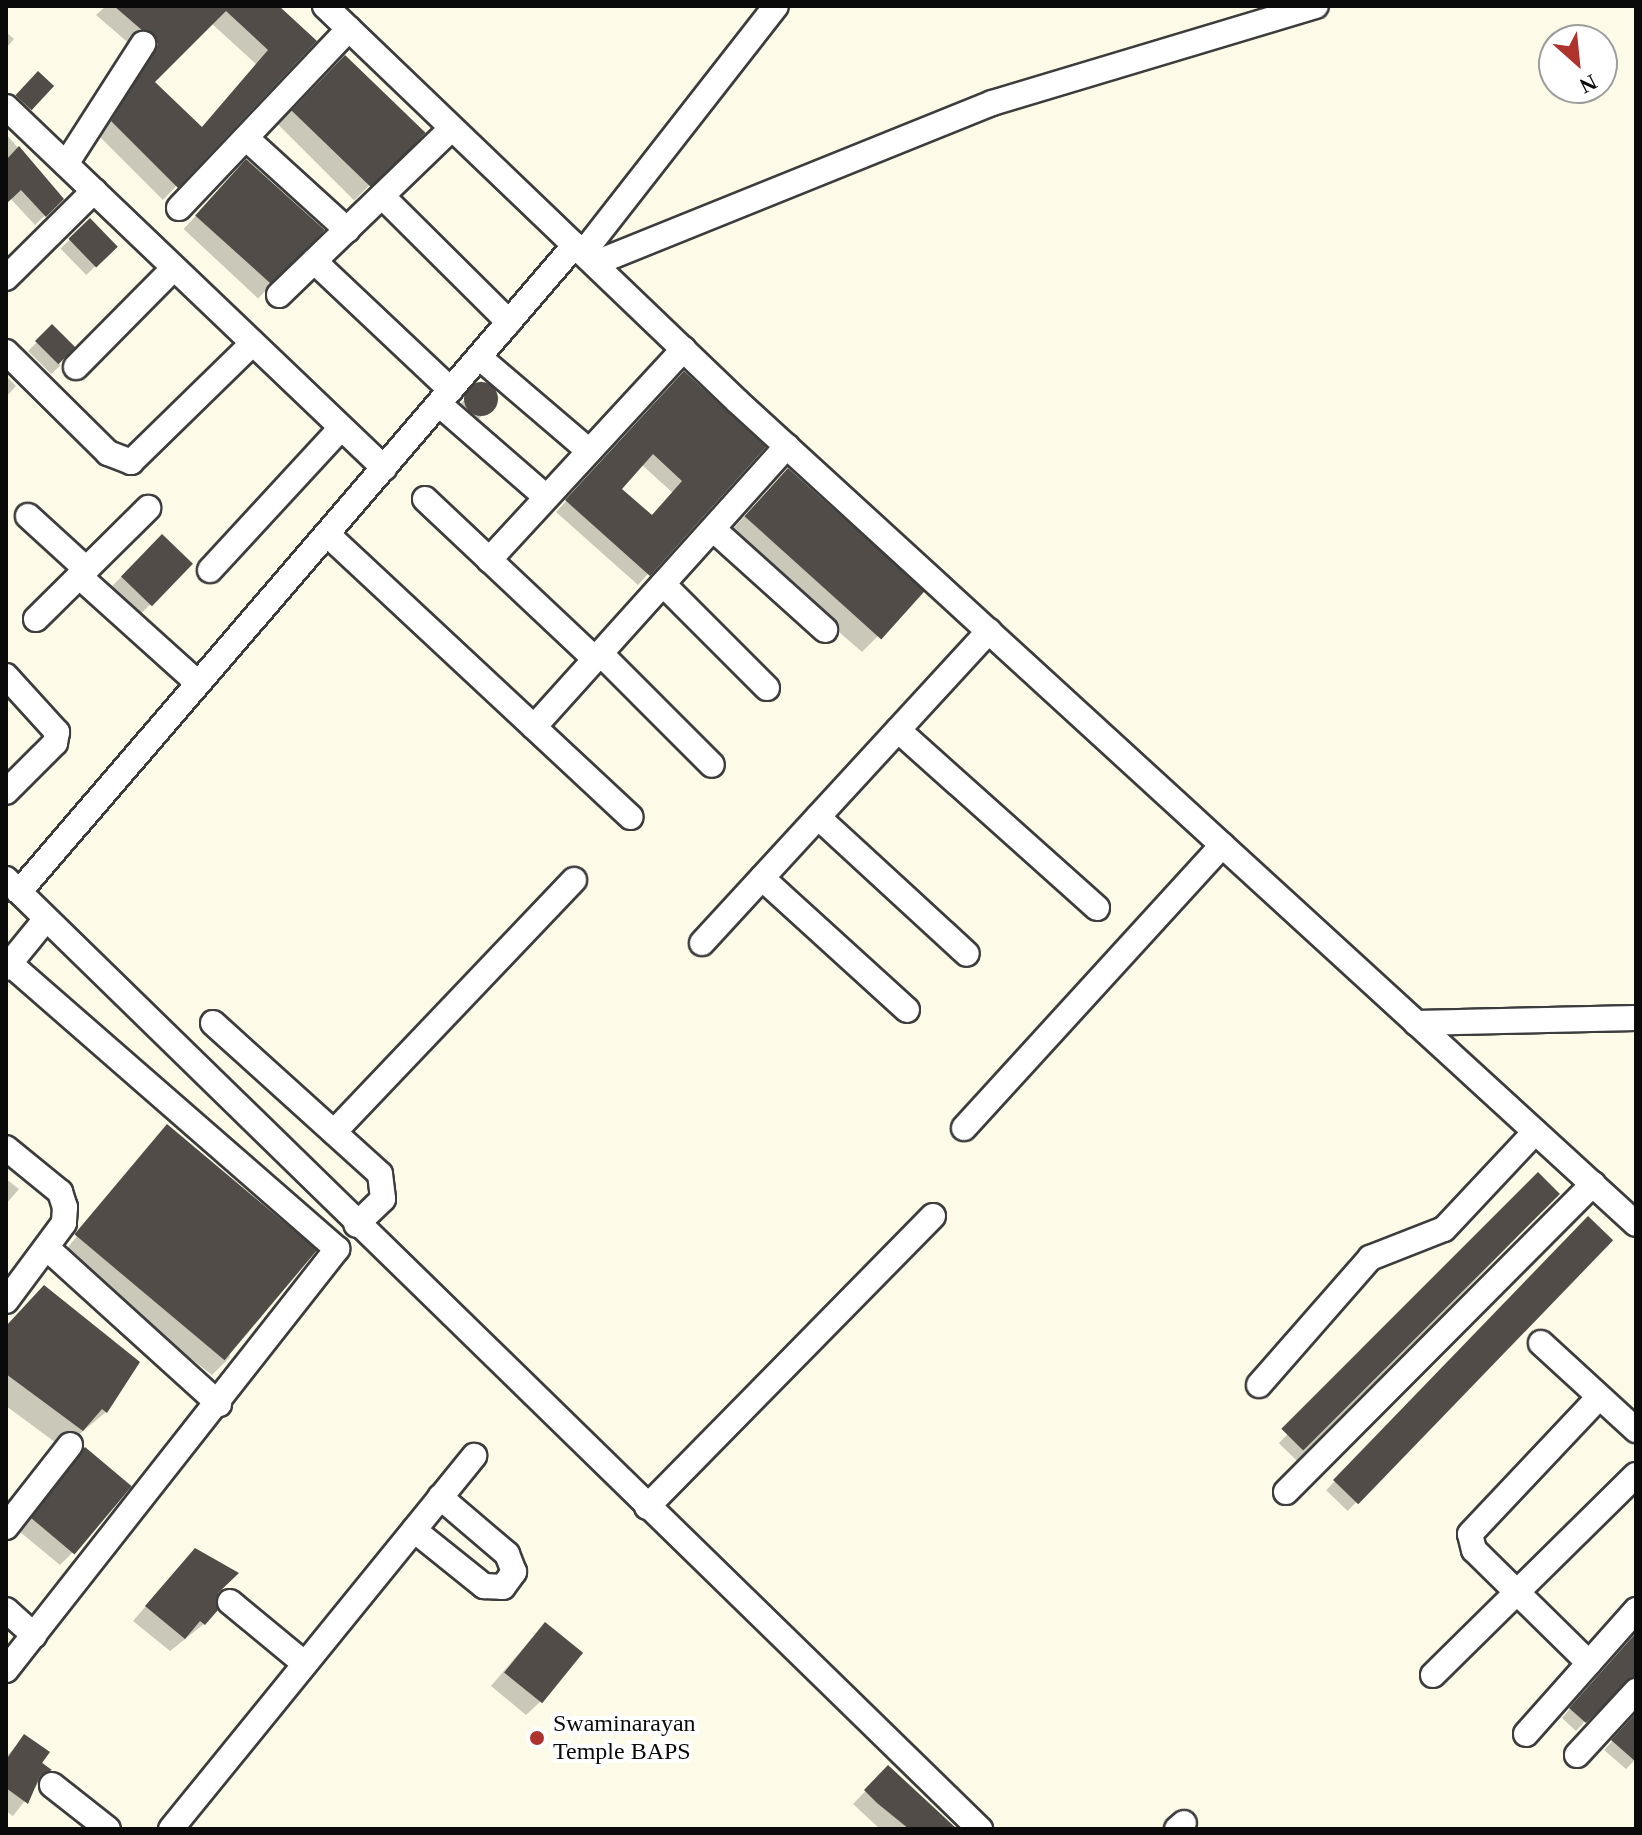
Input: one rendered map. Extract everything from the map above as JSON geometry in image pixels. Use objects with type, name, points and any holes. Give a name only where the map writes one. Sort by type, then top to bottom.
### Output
[{"type":"street","points":[[325,6],[787,446],[1636,1224]]},
{"type":"street","points":[[776,6],[585,254],[509,322],[198,683],[12,885],[356,1225],[980,1829]]},
{"type":"street","points":[[585,254],[992,103],[1316,6]]},
{"type":"street","points":[[179,208],[349,29]]},
{"type":"street","points":[[66,164],[143,44]]},
{"type":"street","points":[[11,122],[66,164],[384,468]]},
{"type":"street","points":[[66,164],[106,125]]},
{"type":"street","points":[[279,295],[452,128]]},
{"type":"street","points":[[246,138],[347,230]]},
{"type":"street","points":[[6,278],[94,191]]},
{"type":"street","points":[[382,196],[509,322]]},
{"type":"street","points":[[314,261],[546,497]]},
{"type":"street","points":[[76,367],[174,268]]},
{"type":"street","points":[[6,352],[108,453],[131,462],[253,343]]},
{"type":"street","points":[[489,560],[684,349]]},
{"type":"street","points":[[479,357],[588,450]]},
{"type":"street","points":[[210,570],[341,428]]},
{"type":"street","points":[[534,727],[787,446]]},
{"type":"street","points":[[425,499],[598,656],[712,765]]},
{"type":"street","points":[[36,619],[148,508]]},
{"type":"street","points":[[28,516],[82,573],[198,683]]},
{"type":"street","points":[[713,529],[825,630]]},
{"type":"street","points":[[327,534],[631,817]]},
{"type":"street","points":[[663,584],[767,688]]},
{"type":"street","points":[[702,943],[989,631]]},
{"type":"street","points":[[6,676],[57,732],[6,792]]},
{"type":"street","points":[[898,730],[1097,908]]},
{"type":"street","points":[[818,817],[967,954]]},
{"type":"street","points":[[964,1128],[1222,845]]},
{"type":"street","points":[[762,878],[907,1010]]},
{"type":"street","points":[[334,1132],[574,880]]},
{"type":"street","points":[[6,1670],[335,1259],[334,1241],[8,966],[46,919]]},
{"type":"street","points":[[1416,1023],[1636,1018]]},
{"type":"street","points":[[213,1023],[334,1132],[385,1186],[383,1199],[356,1225]]},
{"type":"street","points":[[1259,1385],[1370,1258],[1444,1229],[1535,1132]]},
{"type":"street","points":[[6,1148],[60,1192],[64,1223],[48,1249],[6,1301]]},
{"type":"street","points":[[1286,1492],[1593,1184]]},
{"type":"street","points":[[647,1507],[933,1216]]},
{"type":"street","points":[[48,1249],[219,1404]]},
{"type":"street","points":[[1541,1343],[1599,1397],[1632,1420]]},
{"type":"street","points":[[1589,1663],[1474,1550],[1470,1534],[1599,1397]]},
{"type":"street","points":[[6,1527],[70,1445]]},
{"type":"street","points":[[178,1826],[474,1456]]},
{"type":"street","points":[[1433,1675],[1636,1475]]},
{"type":"street","points":[[414,1530],[484,1586],[503,1587],[514,1572],[507,1554],[440,1497]]},
{"type":"street","points":[[230,1602],[305,1664]]},
{"type":"street","points":[[6,1610],[34,1635]]},
{"type":"street","points":[[1526,1734],[1636,1610]]},
{"type":"street","points":[[1577,1755],[1636,1691]]},
{"type":"street","points":[[52,1785],[108,1829]]},
{"type":"building","points":[[114,6],[279,6],[317,41],[178,188],[111,121],[158,44]],"holes":[[[226,11],[268,50],[202,127],[155,82]]]},
{"type":"building","points":[[345,55],[426,133],[372,188],[292,110]]},
{"type":"building","points":[[38,71],[54,86],[32,110],[15,95]]},
{"type":"building","points":[[19,146],[64,199],[46,217],[21,190],[6,204],[6,160]]},
{"type":"building","points":[[246,159],[325,230],[274,286],[195,215]]},
{"type":"building","points":[[90,218],[118,247],[96,268],[68,239]]},
{"type":"building","points":[[52,324],[75,347],[58,364],[35,341]]},
{"type":"building","points":[[684,371],[766,447],[650,576],[565,500]],"holes":[[[653,454],[682,481],[652,515],[622,489]]]},
{"type":"building","points":[[481,382],[493,387],[498,399],[493,411],[481,416],[469,411],[464,399],[469,387]]},
{"type":"building","points":[[788,468],[925,591],[881,639],[745,516]]},
{"type":"building","points":[[162,534],[193,564],[152,606],[121,576]]},
{"type":"building","points":[[167,1124],[317,1250],[225,1360],[74,1234]]},
{"type":"building","points":[[1538,1172],[1560,1194],[1303,1451],[1281,1429]]},
{"type":"building","points":[[1588,1216],[1613,1240],[1358,1504],[1333,1480]]},
{"type":"building","points":[[44,1285],[140,1362],[107,1413],[102,1409],[83,1431],[6,1374],[6,1326]]},
{"type":"building","points":[[85,1447],[132,1486],[75,1554],[28,1515]]},
{"type":"building","points":[[195,1548],[239,1573],[218,1593],[218,1610],[205,1625],[200,1621],[185,1639],[145,1606]]},
{"type":"building","points":[[545,1622],[583,1653],[542,1703],[504,1673]]},
{"type":"building","points":[[1636,1633],[1636,1676],[1586,1723],[1569,1708]]},
{"type":"building","points":[[1636,1713],[1636,1762],[1611,1740]]},
{"type":"building","points":[[24,1734],[50,1752],[42,1763],[52,1770],[40,1776],[28,1804],[6,1788],[6,1760]]},
{"type":"building","points":[[888,1765],[957,1829],[909,1829],[877,1803],[864,1790]]},
{"type":"place","name":"Swaminarayan Temple BAPS","points":[[537,1738]]}]
